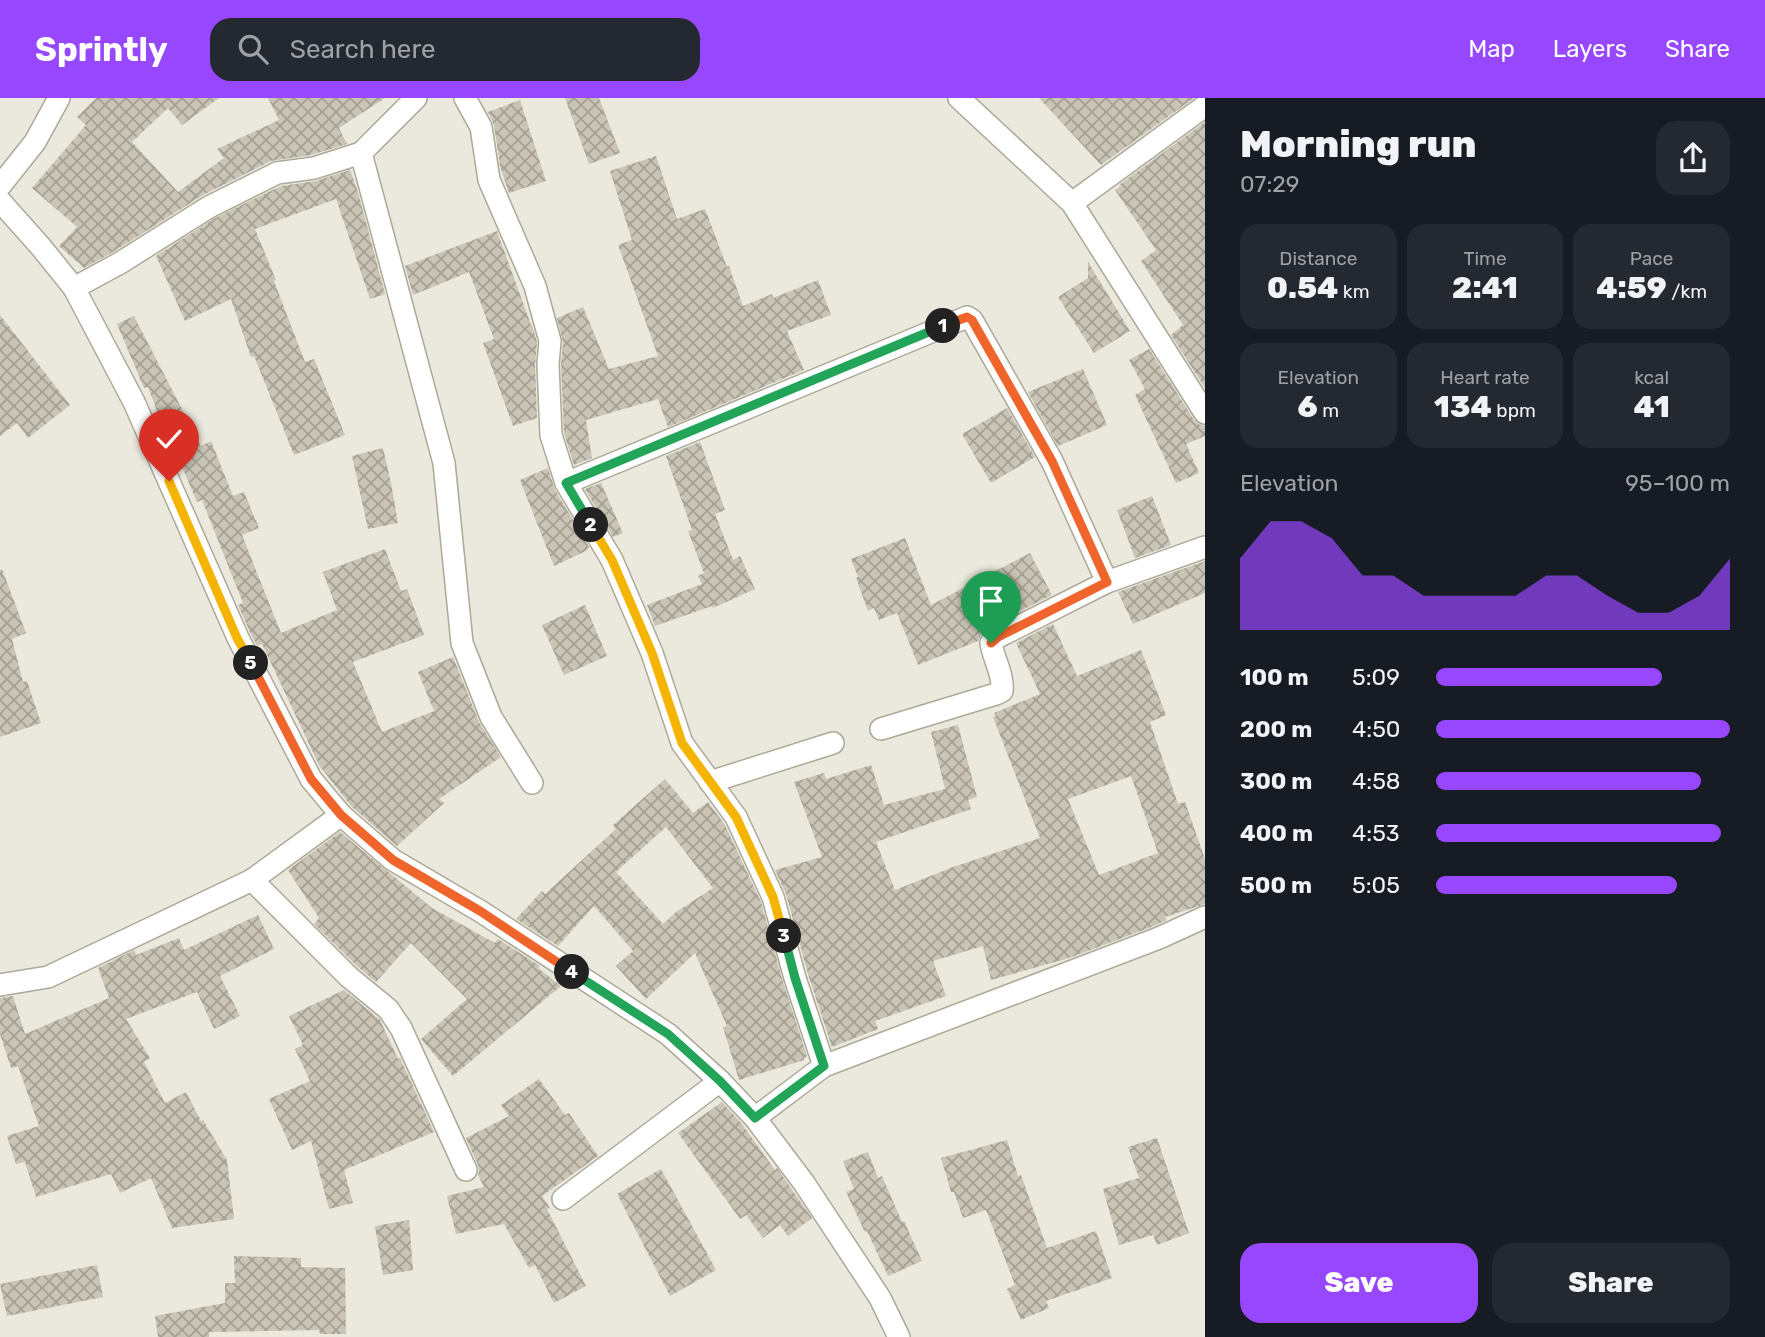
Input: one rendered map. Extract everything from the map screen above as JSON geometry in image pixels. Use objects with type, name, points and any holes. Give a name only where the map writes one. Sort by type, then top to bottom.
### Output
[{"type":"street","points":[[0,186],[35,142],[59,98]]},
{"type":"street","points":[[74,288],[120,263],[209,207],[276,173],[314,168],[361,153],[416,98]]},
{"type":"street","points":[[465,98],[481,127],[489,180],[535,286],[551,341],[548,364],[551,435],[566,483],[612,560],[652,653],[682,743],[736,817],[773,897],[795,978],[824,1066]]},
{"type":"street","points":[[959,98],[1072,203],[1205,413]]},
{"type":"street","points":[[1072,203],[1205,106]]},
{"type":"street","points":[[361,153],[444,463],[463,643],[491,717],[531,783]]},
{"type":"street","points":[[0,201],[74,288],[134,402],[237,638],[311,779],[341,815],[393,860],[480,911],[668,1034],[720,1081],[755,1118],[804,1183],[880,1298],[899,1337]]},
{"type":"street","points":[[566,483],[967,317],[972,320],[1052,461],[1107,582]]},
{"type":"street","points":[[881,729],[1002,691],[1003,684],[991,643],[998,637],[1107,582],[1205,547]]},
{"type":"street","points":[[710,782],[834,743]]},
{"type":"street","points":[[0,985],[48,977],[252,880],[341,815]]},
{"type":"street","points":[[252,880],[349,977],[388,1009],[401,1028],[466,1170]]},
{"type":"street","points":[[755,1118],[824,1066],[1159,939],[1205,917]]},
{"type":"street","points":[[563,1199],[720,1081]]},
{"type":"building","points":[[96,98],[219,98],[182,125],[168,108],[132,142],[178,192],[224,158],[217,149],[279,120],[268,98],[385,98],[339,128],[347,144],[311,155],[271,161],[203,195],[84,268],[59,246],[77,227],[32,188],[86,125],[77,117]]},
{"type":"building","points":[[565,98],[599,98],[620,153],[589,164]]},
{"type":"building","points":[[1039,98],[1194,98],[1101,165]]},
{"type":"building","points":[[520,100],[546,181],[509,193],[500,166],[494,125],[488,112]]},
{"type":"building","points":[[1205,122],[1205,388],[1171,335],[1183,325],[1141,261],[1156,250],[1115,190]]},
{"type":"building","points":[[656,156],[677,219],[705,209],[743,306],[772,294],[773,298],[818,280],[831,315],[787,331],[804,370],[668,427],[658,399],[586,420],[592,458],[574,465],[564,433],[561,364],[563,342],[557,318],[583,307],[609,369],[658,356],[618,245],[632,240],[610,171]]},
{"type":"building","points":[[350,170],[385,294],[370,299],[336,199],[255,229],[305,362],[314,359],[345,435],[294,455],[254,356],[251,357],[231,299],[185,321],[156,256],[215,218],[281,186],[316,181]]},
{"type":"building","points":[[497,231],[537,342],[537,418],[513,426],[483,343],[494,339],[469,272],[413,295],[405,266]]},
{"type":"building","points":[[1088,262],[1130,331],[1094,353],[1058,297],[1088,278]]},
{"type":"building","points":[[0,315],[70,405],[28,438],[17,423],[0,436]]},
{"type":"building","points":[[134,316],[201,446],[211,441],[233,496],[244,492],[259,528],[242,535],[281,633],[337,610],[323,572],[385,549],[401,591],[407,589],[424,635],[353,662],[382,732],[434,711],[418,672],[453,657],[479,722],[501,757],[439,799],[444,803],[397,846],[351,806],[319,765],[262,644],[257,646],[250,632],[238,605],[243,603],[202,500],[197,502],[169,436],[167,437],[148,387],[144,388],[117,324]]},
{"type":"building","points":[[1149,349],[1194,420],[1205,426],[1205,436],[1186,444],[1199,473],[1176,483],[1135,395],[1145,389],[1129,360]]},
{"type":"building","points":[[1083,369],[1107,425],[1058,446],[1028,392]]},
{"type":"building","points":[[1007,408],[1035,457],[991,483],[962,434]]},
{"type":"building","points":[[700,442],[725,510],[715,514],[733,560],[740,556],[755,589],[713,608],[712,606],[655,626],[647,605],[702,584],[698,576],[704,573],[688,531],[692,530],[666,456]]},
{"type":"building","points":[[383,448],[398,523],[368,529],[352,456]]},
{"type":"building","points":[[548,468],[555,490],[589,547],[588,550],[554,566],[520,480]]},
{"type":"building","points":[[601,483],[623,533],[613,537],[585,489]]},
{"type":"building","points":[[1152,496],[1171,545],[1135,558],[1117,510]]},
{"type":"building","points":[[905,538],[931,605],[1030,553],[1052,595],[992,625],[982,633],[978,641],[918,665],[897,613],[879,620],[874,608],[868,611],[851,559]]},
{"type":"building","points":[[1205,561],[1205,593],[1133,624],[1118,592]]},
{"type":"building","points":[[2,569],[26,633],[12,639],[23,682],[27,681],[41,723],[0,737],[0,570]]},
{"type":"building","points":[[585,605],[607,656],[564,675],[542,625]]},
{"type":"building","points":[[1053,624],[1077,676],[1141,650],[1166,715],[1150,722],[1178,804],[1185,802],[1205,859],[1205,904],[1165,917],[1166,920],[1154,926],[1069,958],[991,980],[983,946],[933,961],[946,996],[875,1021],[878,1029],[832,1047],[786,894],[775,870],[822,857],[794,782],[824,773],[826,779],[871,765],[884,805],[945,789],[931,732],[958,725],[977,797],[968,800],[971,809],[876,842],[895,890],[1040,838],[993,717],[996,716],[994,713],[1040,694],[1016,643]],"holes":[[[1131,776],[1158,853],[1099,875],[1068,799]]]},
{"type":"building","points":[[665,779],[693,813],[708,802],[725,825],[761,902],[807,1056],[804,1060],[739,1080],[723,1027],[727,1026],[695,953],[646,999],[616,966],[633,951],[594,906],[558,946],[516,919],[542,891],[545,894],[616,829],[613,825]],"holes":[[[666,827],[713,888],[676,912],[663,924],[616,872]]]},
{"type":"building","points":[[340,832],[432,908],[495,943],[498,939],[540,966],[538,968],[561,986],[453,1076],[421,1039],[467,999],[411,943],[376,982],[314,924],[319,918],[288,870]]},
{"type":"building","points":[[258,915],[274,949],[220,976],[240,1016],[214,1029],[197,992],[126,1019],[150,1058],[144,1062],[165,1103],[186,1092],[201,1121],[203,1120],[227,1160],[234,1219],[172,1228],[151,1178],[120,1193],[111,1174],[36,1197],[25,1162],[16,1164],[7,1136],[39,1126],[18,1066],[11,1068],[0,1034],[0,998],[13,996],[25,1034],[109,998],[98,968],[134,950],[136,955],[179,938],[184,950]]},
{"type":"building","points":[[344,990],[380,1020],[434,1132],[344,1170],[353,1203],[329,1209],[311,1141],[292,1150],[269,1099],[310,1081],[295,1049],[303,1045],[289,1016]]},
{"type":"building","points":[[539,1079],[565,1115],[569,1113],[598,1156],[542,1196],[586,1286],[554,1303],[535,1265],[529,1268],[504,1224],[456,1234],[447,1196],[484,1187],[466,1138],[509,1116],[501,1105]]},
{"type":"building","points":[[722,1102],[742,1124],[775,1170],[777,1168],[812,1218],[788,1236],[780,1225],[763,1238],[746,1215],[740,1219],[678,1133]]},
{"type":"building","points":[[1157,1138],[1189,1233],[1157,1245],[1153,1235],[1119,1245],[1103,1189],[1139,1178],[1128,1147]]},
{"type":"building","points":[[1007,1140],[1018,1176],[1021,1175],[1047,1248],[1096,1231],[1112,1278],[1046,1301],[1049,1308],[1021,1320],[1007,1289],[1015,1285],[986,1210],[963,1218],[954,1192],[951,1192],[941,1158]]},
{"type":"building","points":[[868,1152],[878,1178],[882,1176],[922,1261],[888,1276],[846,1192],[854,1189],[843,1161]]},
{"type":"building","points":[[661,1169],[716,1270],[670,1296],[617,1194]]},
{"type":"building","points":[[409,1220],[413,1270],[383,1275],[375,1226]]},
{"type":"building","points":[[234,1256],[301,1258],[301,1267],[345,1268],[346,1334],[320,1334],[319,1330],[209,1332],[209,1337],[158,1337],[155,1316],[225,1303],[225,1283],[235,1283]]},
{"type":"building","points":[[97,1265],[103,1297],[7,1316],[0,1284]]},
{"type":"route","points":[[169,481],[237,638],[311,779],[341,815],[393,860],[480,911],[668,1034],[720,1081],[755,1118],[824,1066],[795,978],[773,897],[736,817],[682,743],[652,653],[612,560],[566,483],[967,317],[972,320],[1052,461],[1107,582],[991,643]]}]
